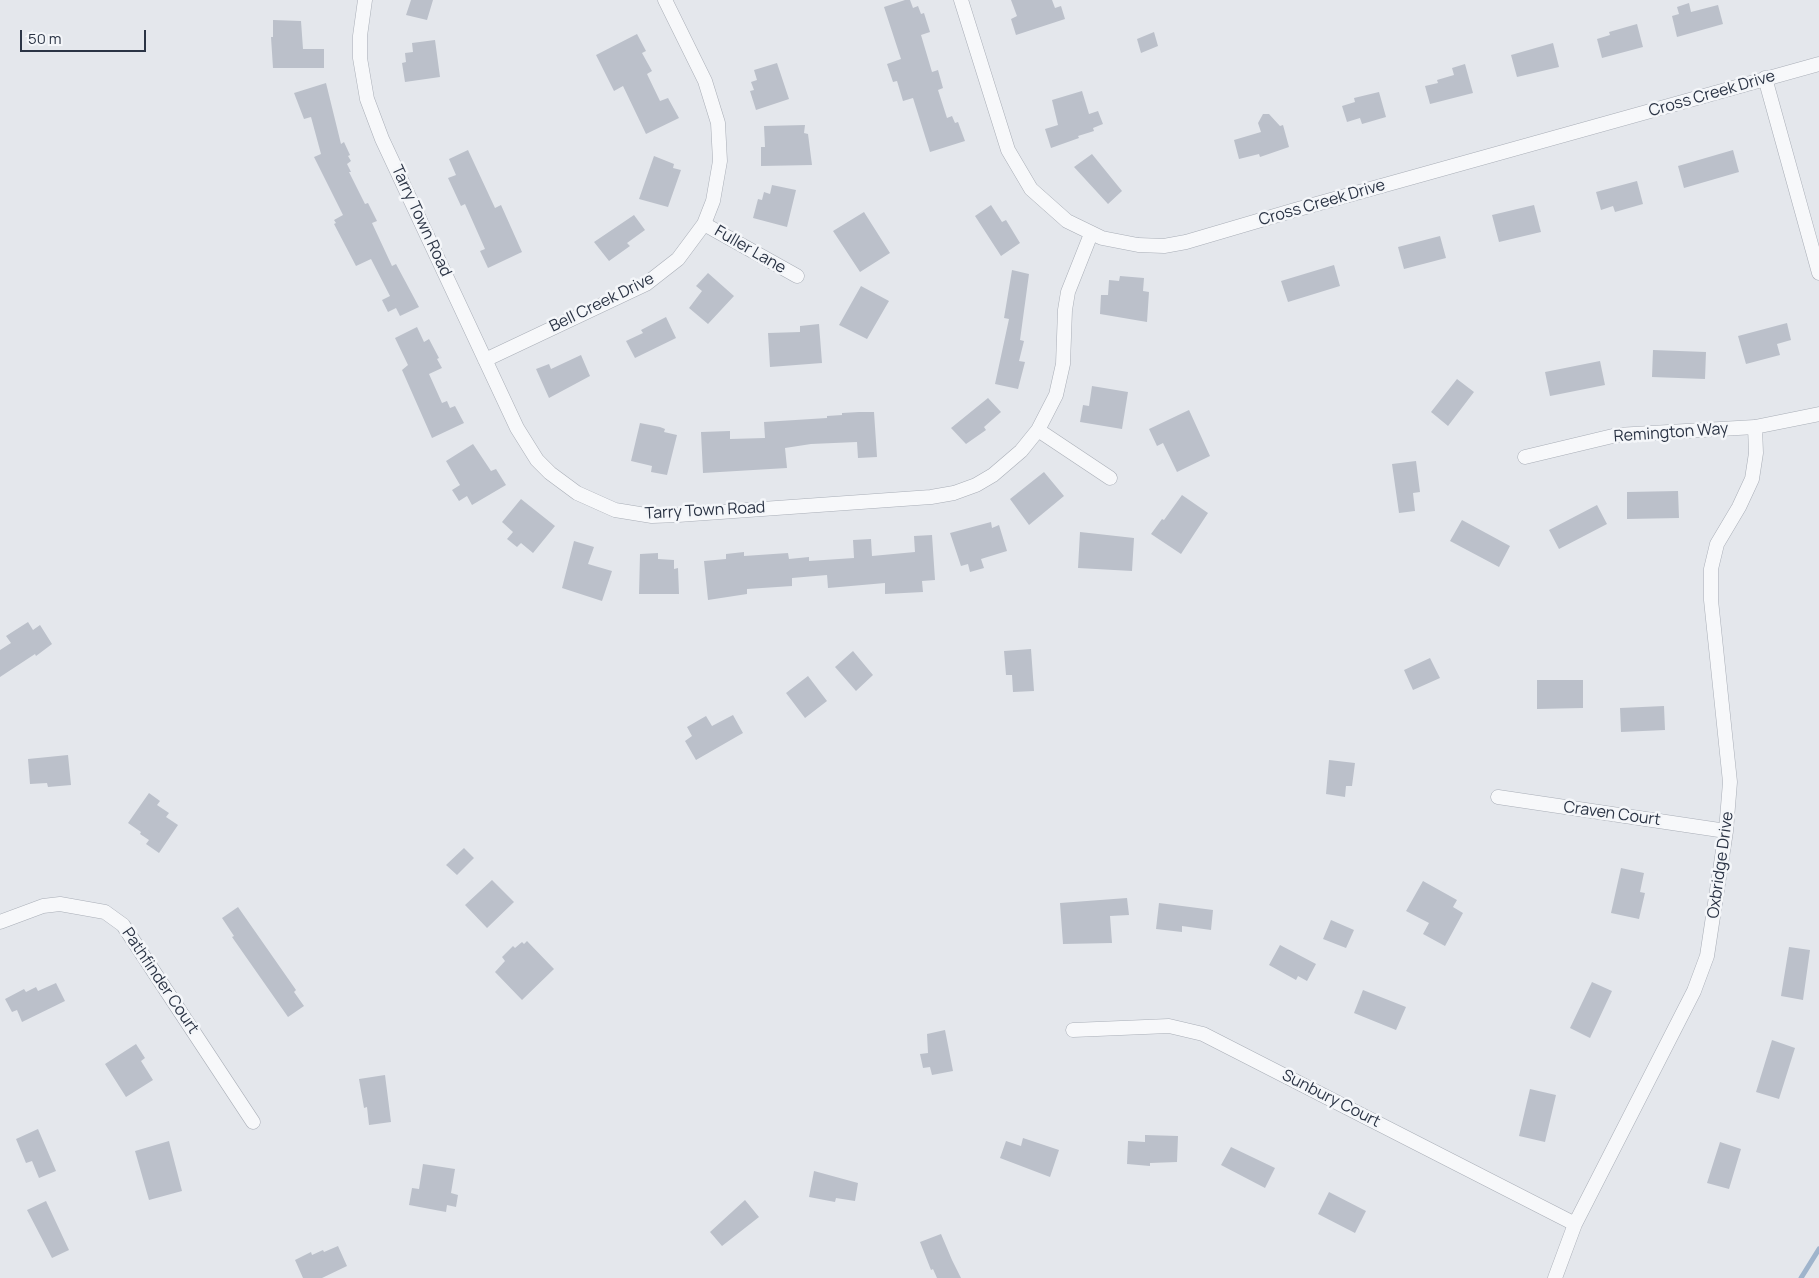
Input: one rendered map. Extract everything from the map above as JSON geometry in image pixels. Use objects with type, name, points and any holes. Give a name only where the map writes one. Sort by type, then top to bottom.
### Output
[{"type":"street","name":"Tarry Town Road","points":[[365,0],[360,36],[360,58],[367,99],[382,139],[517,428],[537,460],[550,474],[562,484],[594,502],[615,510],[633,514],[688,514],[931,497],[954,493],[976,485],[1007,464],[1038,430],[1056,395],[1062,378],[1065,310],[1068,292],[1091,234]]},
{"type":"street","name":"Bell Creek Drive","points":[[485,360],[646,284],[678,259],[704,224],[713,201],[720,168],[718,122],[705,81],[665,0]]},
{"type":"street","name":"Cross Creek Drive","points":[[961,0],[1008,150],[1022,177],[1031,189],[1055,212],[1091,234],[1138,246],[1164,246],[1186,242],[1819,64]]},
{"type":"street","points":[[1765,78],[1819,273]]},
{"type":"street","name":"Fuller Lane","points":[[704,224],[797,276]]},
{"type":"street","name":"Remington Way","points":[[1525,457],[1617,435],[1755,427],[1819,414]]},
{"type":"street","name":"Oxbridge Drive","points":[[1555,1278],[1575,1224],[1702,973],[1711,932],[1726,831],[1729,767],[1712,600],[1711,570],[1717,544],[1739,507],[1752,479],[1756,453],[1755,427]]},
{"type":"street","points":[[1038,430],[1110,478]]},
{"type":"street","name":"Craven Court","points":[[1498,797],[1726,831]]},
{"type":"street","name":"Pathfinder Court","points":[[0,922],[43,906],[60,904],[105,912],[124,925],[253,1122]]},
{"type":"street","name":"Sunbury Court","points":[[1073,1030],[1169,1026],[1203,1034],[1575,1224]]},
{"type":"building","points":[[411,0],[433,0],[427,20],[406,15]]},
{"type":"building","points":[[910,0],[913,8],[918,6],[921,14],[924,13],[930,32],[921,35],[932,72],[938,70],[943,88],[938,90],[947,118],[952,116],[955,123],[958,122],[965,141],[930,152],[913,98],[903,101],[897,81],[893,82],[887,64],[901,59],[884,7]]},
{"type":"building","points":[[1011,0],[1052,0],[1055,8],[1061,6],[1065,19],[1016,35],[1011,19],[1017,16]]},
{"type":"building","points":[[1689,3],[1691,12],[1718,5],[1723,24],[1677,37],[1672,16],[1679,14],[1677,7]]},
{"type":"building","points":[[273,20],[301,21],[303,49],[324,49],[324,68],[273,68],[271,37],[273,37]]},
{"type":"building","points":[[1637,24],[1643,47],[1602,58],[1597,39],[1610,35],[1609,32]]},
{"type":"building","points":[[1154,32],[1158,46],[1141,53],[1137,39]]},
{"type":"building","points":[[637,34],[646,51],[642,53],[652,71],[647,74],[660,101],[668,98],[679,118],[646,134],[623,86],[614,91],[596,55]]},
{"type":"building","points":[[435,40],[440,77],[405,82],[402,63],[406,62],[405,53],[413,52],[412,43]]},
{"type":"building","points":[[1553,43],[1559,67],[1517,77],[1511,55]]},
{"type":"building","points":[[777,63],[789,99],[756,110],[750,91],[754,90],[751,82],[757,80],[754,70]]},
{"type":"building","points":[[1465,64],[1473,93],[1430,104],[1425,86],[1438,83],[1437,80],[1454,75],[1452,68]]},
{"type":"building","points":[[326,83],[341,144],[344,142],[350,155],[348,156],[351,161],[347,164],[351,172],[349,172],[365,204],[368,203],[377,221],[372,223],[392,266],[396,264],[419,307],[400,316],[396,308],[388,312],[382,300],[390,296],[371,259],[356,266],[334,224],[336,223],[334,220],[343,215],[314,157],[321,154],[311,117],[304,119],[294,93]]},
{"type":"building","points":[[1082,91],[1089,114],[1098,111],[1103,124],[1093,128],[1094,131],[1078,136],[1079,138],[1051,148],[1045,129],[1058,125],[1052,100]]},
{"type":"building","points":[[1379,92],[1386,117],[1362,124],[1360,118],[1347,122],[1342,106],[1355,102],[1354,98]]},
{"type":"building","points":[[1263,114],[1269,114],[1280,126],[1283,125],[1289,147],[1260,157],[1259,154],[1239,159],[1234,140],[1261,132],[1258,123]]},
{"type":"building","points":[[805,125],[804,133],[808,134],[812,165],[761,166],[761,147],[765,147],[764,126]]},
{"type":"building","points":[[468,150],[495,208],[501,205],[522,252],[488,268],[480,251],[485,249],[465,204],[461,206],[448,178],[456,175],[449,159]]},
{"type":"building","points":[[1733,150],[1739,172],[1684,188],[1678,166]]},
{"type":"building","points":[[1092,154],[1122,191],[1108,204],[1074,167]]},
{"type":"building","points":[[654,156],[674,164],[673,168],[681,170],[668,207],[639,199]]},
{"type":"building","points":[[1637,181],[1643,204],[1615,212],[1613,206],[1601,210],[1596,192]]},
{"type":"building","points":[[772,185],[796,190],[787,227],[753,218],[758,199],[762,200],[764,192],[770,194]]},
{"type":"building","points":[[991,205],[1002,222],[1006,220],[1020,243],[1001,256],[975,216]]},
{"type":"building","points":[[1534,205],[1541,232],[1499,242],[1492,215]]},
{"type":"building","points":[[864,212],[890,253],[860,272],[833,231]]},
{"type":"building","points":[[634,215],[645,230],[627,243],[630,246],[609,261],[594,242]]},
{"type":"building","points":[[1440,236],[1446,258],[1404,269],[1398,247]]},
{"type":"building","points":[[1334,265],[1340,286],[1288,302],[1281,281]]},
{"type":"building","points":[[1012,270],[1029,274],[1020,340],[1024,341],[1019,361],[1025,362],[1018,389],[995,384],[1009,319],[1004,318]]},
{"type":"building","points":[[708,273],[734,296],[708,324],[689,308],[702,291],[696,286]]},
{"type":"building","points":[[1120,276],[1144,278],[1143,291],[1149,292],[1147,322],[1100,314],[1101,295],[1108,295],[1109,280],[1119,281]]},
{"type":"building","points":[[861,286],[889,301],[867,339],[839,325]]},
{"type":"building","points":[[666,317],[676,338],[635,358],[626,341],[643,333],[641,330]]},
{"type":"building","points":[[1787,323],[1791,340],[1777,344],[1780,355],[1746,364],[1738,336]]},
{"type":"building","points":[[819,324],[822,363],[770,367],[768,333],[800,332],[800,326]]},
{"type":"building","points":[[417,327],[424,342],[429,339],[439,358],[437,359],[442,368],[429,374],[442,403],[447,401],[450,408],[455,406],[464,423],[432,438],[402,370],[408,365],[395,338]]},
{"type":"building","points":[[1653,350],[1706,352],[1705,379],[1652,377]]},
{"type":"building","points":[[581,355],[590,376],[549,398],[536,369],[549,364],[551,369]]},
{"type":"building","points":[[1600,361],[1605,385],[1550,396],[1545,372]]},
{"type":"building","points":[[1457,379],[1474,392],[1448,426],[1431,412]]},
{"type":"building","points":[[1092,386],[1128,392],[1122,429],[1080,422],[1083,405],[1089,406]]},
{"type":"building","points":[[988,398],[1001,412],[984,427],[986,430],[966,444],[951,428]]},
{"type":"building","points":[[1189,410],[1210,456],[1177,472],[1163,443],[1157,446],[1149,429]]},
{"type":"building","points":[[874,412],[877,457],[858,458],[857,442],[811,444],[785,448],[787,468],[703,473],[701,432],[730,431],[730,439],[765,438],[764,422],[827,418],[827,416],[842,415],[842,413]]},
{"type":"building","points":[[640,423],[660,427],[665,429],[664,432],[677,435],[667,475],[651,472],[652,466],[631,461]]},
{"type":"building","points":[[473,444],[491,471],[496,469],[506,485],[472,505],[467,496],[459,501],[452,490],[460,485],[446,461]]},
{"type":"building","points":[[1416,461],[1420,492],[1413,493],[1415,511],[1399,513],[1392,464]]},
{"type":"building","points":[[1044,472],[1064,496],[1029,525],[1010,499]]},
{"type":"building","points":[[1678,491],[1679,518],[1627,519],[1627,492]]},
{"type":"building","points":[[1182,495],[1208,513],[1181,554],[1151,534]]},
{"type":"building","points":[[521,499],[555,526],[533,553],[521,543],[517,547],[507,539],[513,532],[502,522]]},
{"type":"building","points":[[1597,505],[1607,524],[1559,549],[1549,530]]},
{"type":"building","points":[[1462,520],[1510,546],[1499,567],[1450,541]]},
{"type":"building","points":[[991,522],[992,528],[999,525],[1007,551],[981,559],[984,568],[970,572],[968,564],[961,566],[950,533]]},
{"type":"building","points":[[1080,532],[1134,538],[1132,571],[1078,568]]},
{"type":"building","points":[[932,535],[935,580],[922,581],[923,592],[885,594],[885,583],[828,588],[827,575],[792,578],[792,586],[747,589],[747,594],[708,600],[704,561],[726,559],[726,554],[744,552],[744,556],[788,553],[789,559],[809,557],[809,561],[854,558],[853,540],[871,539],[872,556],[915,552],[914,536]]},
{"type":"building","points":[[574,541],[594,547],[588,564],[612,571],[602,601],[562,588]]},
{"type":"building","points":[[658,553],[658,559],[674,560],[674,569],[678,568],[679,594],[639,594],[640,554]]},
{"type":"building","points":[[28,622],[33,630],[40,625],[52,644],[36,656],[35,654],[0,677],[0,650],[11,643],[6,636]]},
{"type":"building","points":[[1031,649],[1034,691],[1013,692],[1012,675],[1006,675],[1004,651]]},
{"type":"building","points":[[853,651],[873,675],[856,691],[835,667]]},
{"type":"building","points":[[1430,658],[1440,678],[1413,690],[1404,670]]},
{"type":"building","points":[[808,676],[827,701],[805,718],[786,693]]},
{"type":"building","points":[[1537,680],[1583,680],[1583,708],[1537,709]]},
{"type":"building","points":[[1664,706],[1665,730],[1621,732],[1620,708]]},
{"type":"building","points":[[733,715],[743,733],[696,760],[685,741],[692,736],[687,727],[706,716],[712,726]]},
{"type":"building","points":[[68,755],[71,785],[48,787],[47,783],[30,784],[28,759]]},
{"type":"building","points":[[1329,760],[1355,763],[1352,786],[1346,786],[1345,797],[1326,794]]},
{"type":"building","points":[[149,793],[160,801],[157,805],[169,813],[166,817],[178,825],[159,853],[146,844],[149,840],[140,834],[141,832],[128,823]]},
{"type":"building","points":[[464,848],[474,858],[457,875],[446,865]]},
{"type":"building","points":[[1621,868],[1644,873],[1640,892],[1645,893],[1639,919],[1611,913]]},
{"type":"building","points":[[492,880],[514,902],[487,928],[465,905]]},
{"type":"building","points":[[1423,881],[1457,900],[1453,907],[1463,913],[1445,946],[1423,934],[1429,923],[1406,911]]},
{"type":"building","points":[[1127,898],[1129,915],[1110,916],[1112,943],[1063,944],[1060,903]]},
{"type":"building","points":[[1159,903],[1213,910],[1211,930],[1182,926],[1182,932],[1156,929]]},
{"type":"building","points":[[238,907],[296,990],[294,992],[304,1006],[288,1017],[232,937],[234,936],[222,918]]},
{"type":"building","points":[[1331,920],[1354,930],[1346,948],[1323,939]]},
{"type":"building","points":[[527,941],[554,969],[522,1000],[495,972],[505,961],[502,957],[513,946],[515,948],[522,942],[524,944]]},
{"type":"building","points":[[1280,945],[1316,964],[1307,981],[1298,976],[1296,980],[1269,965]]},
{"type":"building","points":[[1789,947],[1810,950],[1803,1000],[1781,996]]},
{"type":"building","points":[[1592,982],[1612,991],[1590,1038],[1570,1028]]},
{"type":"building","points":[[56,983],[65,1001],[22,1022],[17,1010],[12,1012],[5,999],[24,989],[26,992],[36,987],[38,991]]},
{"type":"building","points":[[1363,990],[1406,1007],[1396,1030],[1354,1013]]},
{"type":"building","points":[[945,1030],[953,1071],[932,1075],[930,1067],[923,1068],[920,1054],[928,1053],[927,1034]]},
{"type":"building","points":[[1772,1040],[1795,1048],[1779,1099],[1756,1092]]},
{"type":"building","points":[[136,1044],[145,1058],[141,1061],[153,1080],[126,1097],[105,1064]]},
{"type":"building","points":[[385,1075],[391,1122],[369,1125],[367,1107],[364,1108],[359,1079]]},
{"type":"building","points":[[1530,1089],[1556,1095],[1545,1142],[1519,1136]]},
{"type":"building","points":[[38,1129],[56,1171],[39,1178],[32,1161],[26,1163],[16,1139]]},
{"type":"building","points":[[1145,1135],[1178,1136],[1177,1162],[1150,1163],[1150,1166],[1127,1164],[1128,1141],[1145,1142]]},
{"type":"building","points":[[1023,1138],[1059,1150],[1050,1177],[1000,1158],[1006,1141],[1021,1146]]},
{"type":"building","points":[[169,1141],[182,1191],[149,1200],[135,1151]]},
{"type":"building","points":[[1720,1142],[1741,1149],[1729,1189],[1707,1183]]},
{"type":"building","points":[[1231,1147],[1275,1168],[1265,1188],[1221,1165]]},
{"type":"building","points":[[423,1164],[455,1169],[451,1193],[458,1195],[456,1207],[447,1205],[446,1212],[409,1205],[412,1188],[419,1189]]},
{"type":"building","points":[[814,1171],[858,1183],[855,1201],[836,1198],[835,1202],[809,1197]]},
{"type":"building","points":[[1329,1192],[1366,1211],[1355,1233],[1318,1214]]},
{"type":"building","points":[[745,1200],[759,1217],[722,1246],[710,1232]]},
{"type":"building","points":[[46,1201],[69,1250],[52,1258],[27,1210]]},
{"type":"building","points":[[941,1234],[961,1278],[937,1278],[933,1269],[931,1270],[920,1242]]},
{"type":"building","points":[[338,1246],[347,1266],[322,1278],[303,1278],[295,1260],[311,1252],[312,1255]]},
{"type":"waterway","points":[[1801,1278],[1819,1249]]}]
